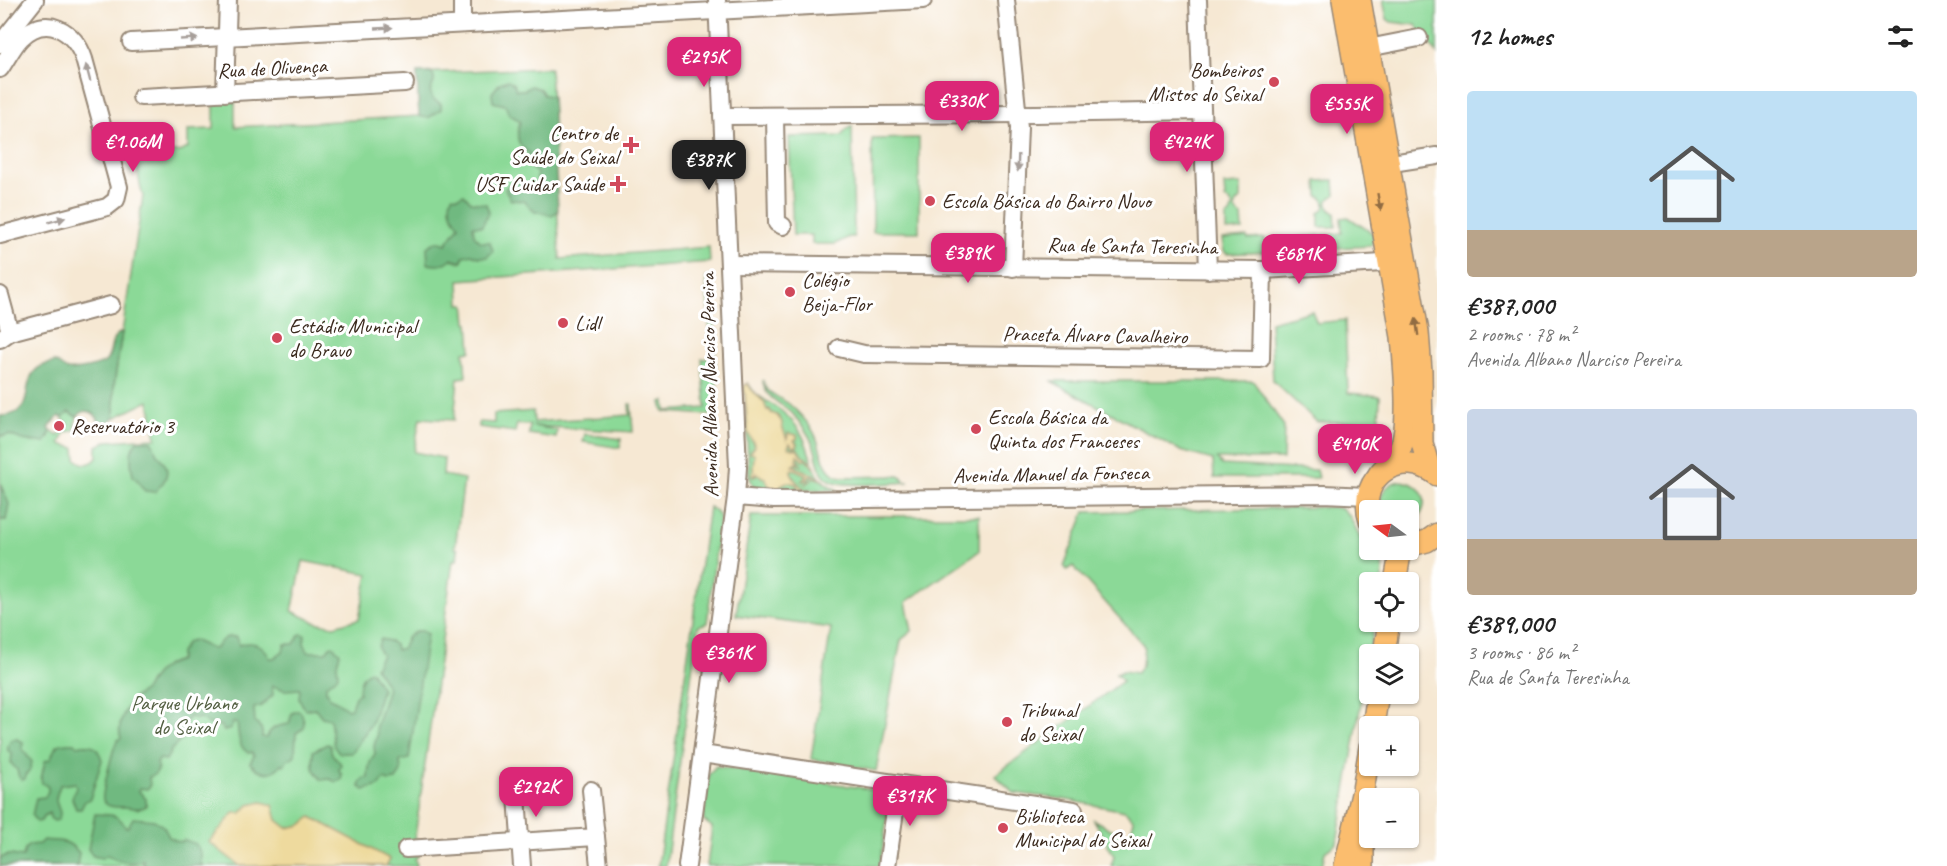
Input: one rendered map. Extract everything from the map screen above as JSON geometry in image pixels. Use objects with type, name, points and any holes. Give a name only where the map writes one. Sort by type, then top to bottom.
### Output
[{"type":"main road","points":[[1343,0],[1360,49],[1398,262],[1418,332],[1422,443],[1433,472]]},
{"type":"main road","points":[[1360,0],[1360,49]]},
{"type":"main road","points":[[1366,500],[1370,488],[1400,449],[1403,441],[1405,421],[1398,262]]},
{"type":"main road","points":[[1379,474],[1398,464],[1419,464],[1433,472]]},
{"type":"main road","points":[[1419,543],[1437,534]]},
{"type":"main road","points":[[1345,866],[1359,806]]},
{"type":"main road","points":[[1352,835],[1355,854],[1362,866]]},
{"type":"main road","points":[[1362,848],[1362,866]]},
{"type":"street","points":[[0,44],[35,0]]},
{"type":"street","points":[[225,93],[228,0]]},
{"type":"street","points":[[462,0],[462,24]]},
{"type":"street","points":[[131,42],[462,24],[717,6],[923,0]]},
{"type":"street","points":[[1006,0],[1019,128],[1013,268]]},
{"type":"street","points":[[1198,0],[1208,270]]},
{"type":"street","name":"Avenida Albano Narciso Pereira","points":[[687,866],[736,497],[738,450],[717,6]]},
{"type":"street","points":[[0,69],[16,44],[33,29],[49,27],[63,30],[74,38],[81,48],[119,194],[116,200],[107,207],[0,235]]},
{"type":"street","points":[[1360,49],[1419,38]]},
{"type":"street","name":"Rua de Olivença","points":[[141,97],[405,83]]},
{"type":"street","points":[[722,116],[1018,115],[1202,111]]},
{"type":"street","points":[[775,117],[777,223],[783,226]]},
{"type":"street","points":[[1381,165],[1437,156]]},
{"type":"street","name":"Rua de Santa Teresinha","points":[[729,264],[1263,270],[1398,262]]},
{"type":"street","name":"Praceta Álvaro Cavalheiro","points":[[839,348],[864,354],[1261,359],[1263,270]]},
{"type":"street","points":[[0,295],[5,336],[111,305]]},
{"type":"street","name":"Avenida Manuel da Fonseca","points":[[736,497],[774,500],[1314,494],[1367,496]]},
{"type":"street","points":[[702,754],[1074,810]]},
{"type":"street","points":[[887,866],[899,784]]},
{"type":"street","points":[[591,790],[598,866]]},
{"type":"street","points":[[518,796],[522,866]]},
{"type":"street","points":[[406,849],[596,837]]},
{"type":"green space","points":[[1383,0],[1437,0],[1437,54],[1416,25],[1391,22],[1387,19]]},
{"type":"green space","name":"Parque Urbano do Seixal","points":[[550,68],[560,259],[709,247],[710,262],[459,280],[460,304],[465,304],[469,323],[471,351],[464,352],[466,377],[458,378],[454,420],[420,418],[414,452],[444,458],[443,475],[464,479],[455,548],[458,549],[457,560],[453,560],[415,837],[418,842],[418,856],[415,859],[417,866],[0,866],[0,520],[6,520],[0,483],[0,436],[10,435],[32,442],[48,439],[51,431],[58,436],[68,424],[62,418],[69,412],[77,417],[76,428],[66,432],[60,444],[75,448],[76,459],[87,464],[97,458],[97,446],[107,441],[156,438],[149,401],[114,418],[114,385],[143,196],[136,152],[179,152],[188,148],[188,130],[214,129],[214,101],[235,100],[235,127],[419,116],[417,73]],"holes":[[[303,561],[368,574],[359,619],[334,626],[315,622],[292,611]]]},
{"type":"green space","points":[[417,73],[431,73],[434,78],[430,91],[433,99],[441,104],[441,109],[429,117],[419,116]]},
{"type":"green space","points":[[508,80],[514,84],[516,90],[524,90],[531,86],[540,89],[544,95],[552,96],[558,210],[552,216],[535,212],[524,201],[511,200],[505,189],[511,182],[521,182],[530,190],[537,185],[537,173],[528,166],[529,153],[519,143],[520,121],[509,114],[505,105],[493,102],[492,93],[500,83]]},
{"type":"green space","points":[[852,126],[854,237],[835,244],[812,244],[812,235],[793,235],[789,137],[842,136]]},
{"type":"green space","points":[[919,138],[919,232],[873,232],[872,139]]},
{"type":"green space","points":[[1334,180],[1335,195],[1328,200],[1328,204],[1335,212],[1336,227],[1319,227],[1319,213],[1325,204],[1318,196],[1317,181]]},
{"type":"green space","points":[[1241,184],[1241,199],[1235,207],[1237,213],[1242,216],[1243,230],[1226,231],[1226,217],[1233,207],[1225,199],[1224,185]]},
{"type":"green space","points":[[464,194],[471,202],[486,204],[489,212],[482,226],[473,226],[474,235],[481,242],[490,242],[493,251],[487,257],[471,254],[464,256],[461,262],[451,259],[440,265],[428,264],[427,247],[436,242],[446,244],[459,226],[451,212],[450,205],[452,196],[458,197]]},
{"type":"green space","points":[[1348,217],[1374,234],[1372,246],[1299,250],[1298,237],[1342,233],[1341,218]]},
{"type":"green space","points":[[1247,237],[1248,239],[1265,238],[1266,252],[1227,254],[1224,252],[1222,239]]},
{"type":"green space","points":[[711,277],[718,410],[714,415],[666,412],[661,402],[665,401],[666,411],[706,408],[702,359],[712,358],[706,278]]},
{"type":"green space","points":[[1312,311],[1317,323],[1345,320],[1348,393],[1380,396],[1379,422],[1317,422],[1273,381],[1270,322]]},
{"type":"green space","points":[[122,332],[114,385],[114,418],[107,423],[99,423],[93,413],[83,412],[77,417],[69,412],[62,418],[59,416],[49,428],[51,431],[45,443],[22,440],[10,435],[0,436],[0,416],[19,411],[23,406],[30,378],[36,370],[55,362],[71,370],[104,363],[115,337]]},
{"type":"green space","points":[[763,380],[770,392],[789,404],[809,425],[815,434],[825,463],[834,474],[841,477],[901,476],[905,482],[909,482],[846,484],[830,480],[820,469],[813,444],[804,428],[792,413],[769,395],[764,386]]},
{"type":"green space","points":[[1051,381],[1253,381],[1284,426],[1283,459],[1217,459],[1222,465],[1316,470],[1318,478],[1214,478],[1213,460],[1181,451]]},
{"type":"green space","points":[[748,383],[757,394],[783,412],[794,423],[804,439],[816,472],[828,485],[838,490],[764,490],[753,486],[749,475],[744,386]]},
{"type":"green space","points":[[629,404],[631,404],[633,432],[533,426],[557,430],[556,438],[529,434],[530,425],[517,424],[515,432],[479,427],[479,422],[494,423],[494,414],[533,411],[534,422],[630,415]]},
{"type":"green space","points":[[585,434],[621,439],[620,448],[583,442]]},
{"type":"green space","points":[[137,441],[151,441],[166,466],[166,477],[155,492],[145,491],[133,476],[131,453]]},
{"type":"green space","points":[[1399,481],[1415,486],[1421,491],[1424,505],[1419,516],[1419,500],[1381,500],[1384,491]]},
{"type":"green space","points":[[0,483],[9,504],[6,520],[0,520]]},
{"type":"green space","points":[[709,507],[720,517],[707,623],[698,626],[666,866],[658,866]]},
{"type":"green space","points":[[1333,507],[1343,509],[1359,535],[1359,560],[1381,560],[1383,572],[1359,572],[1359,632],[1373,632],[1371,644],[1359,644],[1361,704],[1337,843],[1325,852],[1322,866],[1111,866],[1114,856],[1094,820],[1110,829],[1130,834],[1134,820],[1125,811],[1014,793],[995,775],[1123,681],[1116,674],[1123,671],[1137,673],[1142,665],[1144,646],[1073,566],[1067,570],[1064,566],[1085,512]]},
{"type":"green space","points":[[751,516],[979,516],[979,551],[906,602],[912,631],[901,640],[876,771],[811,759],[831,628],[736,615]]},
{"type":"green space","points":[[416,631],[427,634],[409,759],[400,761],[401,771],[396,780],[384,779],[379,786],[364,790],[360,787],[360,783],[364,778],[368,778],[369,765],[375,754],[376,726],[388,688],[375,667],[382,655],[378,649],[379,644],[381,639],[395,645],[396,650],[403,648],[407,638]]},
{"type":"green space","name":"Parque Urbano do Seixal","points":[[301,634],[305,635],[304,643],[308,652],[326,652],[333,646],[340,653],[337,664],[338,676],[326,685],[329,698],[348,709],[351,708],[359,693],[361,680],[371,671],[382,689],[371,724],[352,753],[340,753],[334,747],[330,719],[322,717],[315,708],[305,710],[299,698],[300,689],[285,690],[272,686],[273,695],[261,706],[254,708],[255,723],[261,729],[262,737],[266,738],[276,727],[289,724],[292,713],[296,711],[300,711],[304,724],[303,729],[296,733],[295,755],[284,765],[281,764],[270,772],[258,770],[250,763],[254,756],[252,752],[249,753],[240,744],[237,723],[233,723],[231,729],[224,731],[221,726],[208,724],[201,718],[195,719],[190,716],[184,724],[187,727],[186,736],[172,749],[166,760],[160,759],[157,763],[157,772],[149,777],[150,786],[147,789],[140,788],[139,791],[146,799],[146,806],[138,809],[109,806],[105,803],[103,796],[106,780],[115,744],[121,738],[120,728],[127,707],[146,689],[159,671],[180,660],[180,653],[187,642],[193,640],[212,649],[216,648],[226,637],[236,637],[239,645],[257,644],[264,649],[269,658],[274,658],[283,651],[285,644],[294,644]]},
{"type":"green space","points":[[17,739],[23,742],[22,749],[32,762],[29,772],[22,780],[11,763],[12,754],[8,751],[11,740]]},
{"type":"green space","points":[[74,743],[77,746],[93,746],[102,760],[90,799],[85,801],[81,809],[76,809],[72,798],[75,783],[60,785],[56,800],[60,812],[58,820],[54,821],[50,818],[49,813],[37,822],[32,816],[36,798],[45,797],[48,791],[48,787],[42,783],[41,779],[45,761],[51,759],[57,746]]},
{"type":"green space","points":[[327,744],[330,745],[332,754],[341,764],[339,770],[342,775],[341,780],[336,782],[330,779],[321,780],[313,768],[313,751]]},
{"type":"green space","points":[[716,766],[883,791],[890,798],[880,866],[707,866],[712,827],[703,820],[709,774]]},
{"type":"green space","points":[[95,814],[117,817],[125,827],[128,827],[133,818],[154,820],[164,827],[169,837],[179,842],[185,840],[196,844],[203,866],[144,866],[143,860],[130,863],[107,855],[102,858],[93,856],[88,849]]},
{"type":"green space","points":[[43,840],[71,845],[79,853],[77,866],[0,866],[0,859],[3,857],[11,855],[23,857],[29,845],[39,844]]},
{"type":"sand","points":[[748,383],[764,402],[767,410],[770,409],[771,413],[777,415],[782,422],[787,439],[788,433],[797,435],[797,439],[794,440],[797,446],[793,447],[790,443],[788,447],[797,448],[802,456],[812,462],[814,469],[805,459],[803,461],[797,455],[801,465],[797,463],[793,466],[822,480],[810,476],[807,480],[802,481],[807,475],[794,469],[791,470],[792,476],[805,490],[799,490],[796,484],[787,482],[781,485],[779,490],[768,490],[770,488],[765,478],[757,473],[754,477],[752,476],[755,455],[750,453],[755,446],[748,433],[744,386]]},
{"type":"sand","points":[[262,802],[273,805],[277,820],[287,828],[301,825],[311,817],[390,859],[386,866],[240,866],[209,842],[234,813],[241,813],[249,805]]},
{"type":"place","name":"Bombeiros Mistos do Seixal","points":[[1274,82]]},
{"type":"place","name":"Centro de Saúde do Seixal","points":[[631,145]]},
{"type":"place","name":"USF Cuidar Saúde","points":[[618,184]]},
{"type":"place","name":"Escola Básica do Bairro Novo","points":[[930,201]]},
{"type":"place","name":"Colégio Beija-Flor","points":[[790,292]]},
{"type":"place","name":"Lidl","points":[[563,323]]},
{"type":"place","name":"Estádio Municipal do Bravo","points":[[277,338]]},
{"type":"place","name":"Reservatório 3","points":[[59,426]]},
{"type":"place","name":"Escola Básica da Quinta dos Franceses","points":[[976,429]]},
{"type":"place","name":"Tribunal do Seixal","points":[[1007,722]]},
{"type":"place","name":"Biblioteca Municipal do Seixal","points":[[1003,828]]}]
